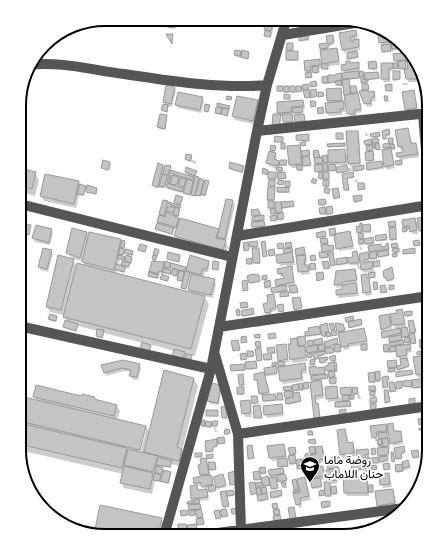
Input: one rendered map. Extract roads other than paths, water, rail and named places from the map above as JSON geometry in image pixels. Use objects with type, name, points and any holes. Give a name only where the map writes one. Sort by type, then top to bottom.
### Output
[{"type":"street","points":[[166,529],[211,369],[257,131],[267,85],[285,26]]},
{"type":"street","points":[[282,35],[337,26]]},
{"type":"street","points":[[38,64],[54,63],[126,75],[238,87],[267,85]]},
{"type":"street","points":[[257,131],[422,113]]},
{"type":"street","points":[[26,206],[232,257]]},
{"type":"street","points":[[237,236],[422,206]]},
{"type":"street","points":[[219,327],[422,297]]},
{"type":"street","points":[[26,328],[211,369]]},
{"type":"street","points":[[214,352],[238,434],[241,529]]},
{"type":"street","points":[[238,434],[422,407]]},
{"type":"street","points":[[248,529],[395,509]]},
{"type":"place","name":"روضة ماما حنان اللاماب","points":[[310,483]]}]
